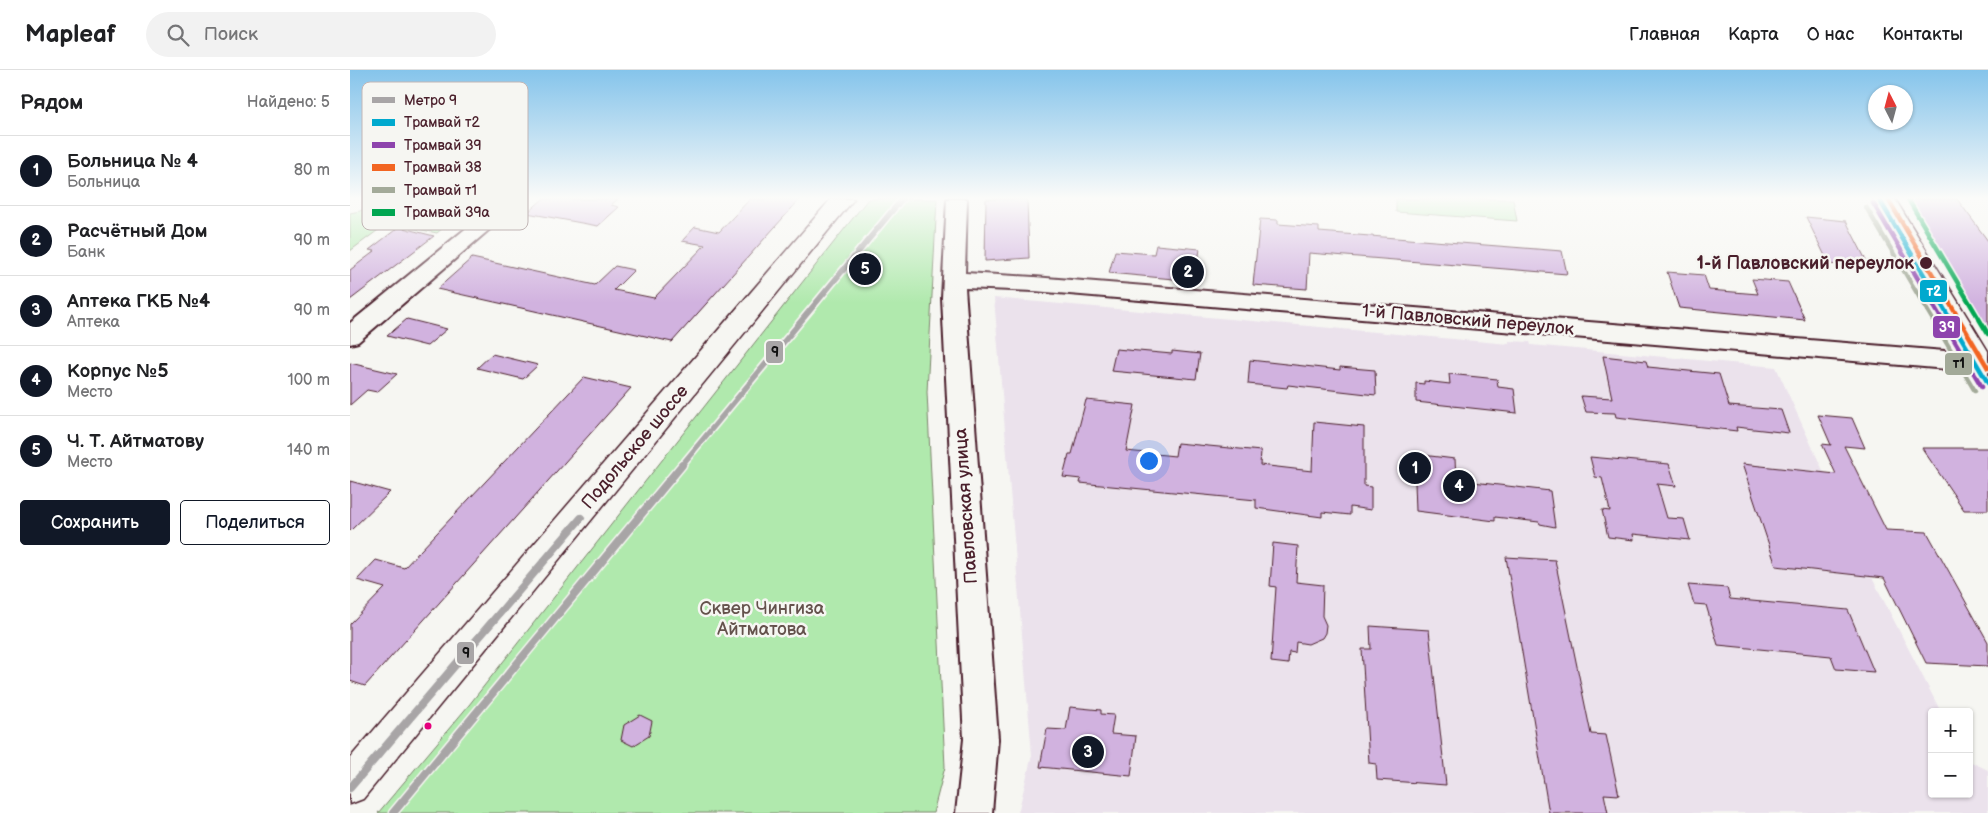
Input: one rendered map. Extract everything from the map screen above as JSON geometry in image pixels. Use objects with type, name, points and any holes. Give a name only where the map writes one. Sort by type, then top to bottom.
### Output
[{"type":"main road","name":"Подольское шоссе","points":[[350,786],[814,234]]},
{"type":"main road","points":[[1905,234],[1985,368]]},
{"type":"street","points":[[350,336],[472,234]]},
{"type":"street","name":"Павловская улица","points":[[955,234],[953,280],[980,739],[974,813]]},
{"type":"street","name":"1-й Павловский переулок","points":[[953,280],[1034,284],[1869,352],[1985,368]]},
{"type":"shaded area","points":[[994,298],[1509,344],[1509,341],[1530,342],[1531,345],[1776,367],[1868,570],[1939,708],[1928,708],[1928,798],[1973,798],[1973,763],[1988,770],[1988,813],[1018,813],[1032,755]]},
{"type":"green space","points":[[350,234],[373,234],[350,251]]},
{"type":"green space","name":"Сквер Чингиза Айтматова","points":[[841,234],[935,234],[927,392],[945,767],[933,813],[378,813],[469,705]]},
{"type":"building","points":[[390,234],[425,234],[434,236],[350,300],[350,270],[375,251],[369,250]]},
{"type":"building","points":[[689,234],[769,234],[672,342],[437,289],[472,258],[595,285],[615,266],[634,270],[614,290],[654,298],[705,245],[682,241]]},
{"type":"building","points":[[985,234],[1028,234],[1029,258],[985,261]]},
{"type":"building","points":[[1258,234],[1340,234],[1562,251],[1567,274],[1309,253],[1307,289],[1253,285]]},
{"type":"building","points":[[1814,234],[1852,234],[1870,268],[1829,264]]},
{"type":"building","points":[[1928,234],[1983,234],[1988,241],[1988,331]]},
{"type":"building","points":[[1156,245],[1200,249],[1195,281],[1109,273],[1115,251],[1154,254]]},
{"type":"building","points":[[1667,272],[1704,275],[1709,290],[1758,294],[1752,279],[1788,282],[1805,320],[1679,308]]},
{"type":"building","points":[[407,319],[447,329],[427,346],[387,336]]},
{"type":"building","points":[[1116,349],[1172,354],[1172,351],[1200,354],[1196,379],[1111,371]]},
{"type":"building","points":[[492,354],[538,365],[523,379],[477,368]]},
{"type":"building","points":[[1603,356],[1646,361],[1648,367],[1719,374],[1729,406],[1781,410],[1789,433],[1736,427],[1737,431],[1616,417],[1615,413],[1586,412],[1581,396],[1612,398]]},
{"type":"building","points":[[1250,360],[1340,370],[1340,367],[1375,370],[1376,395],[1288,385],[1287,388],[1248,384]]},
{"type":"building","points":[[350,363],[397,374],[377,392],[367,390],[350,405]]},
{"type":"building","points":[[1449,374],[1497,379],[1498,387],[1514,389],[1517,413],[1416,402],[1416,383],[1424,384],[1424,381],[1450,384]]},
{"type":"building","points":[[584,377],[631,388],[365,686],[350,681],[350,624],[385,588],[357,580],[376,560],[404,568]]},
{"type":"building","points":[[1086,400],[1135,405],[1126,451],[1175,456],[1177,443],[1261,451],[1260,465],[1312,471],[1314,422],[1364,427],[1364,486],[1371,487],[1371,510],[1350,507],[1350,515],[1322,512],[1322,517],[1256,508],[1256,500],[1080,483],[1081,479],[1063,477],[1069,454],[1072,454]]},
{"type":"building","points":[[1818,415],[1852,418],[1865,448],[1844,446],[1886,530],[1927,532],[1988,642],[1988,666],[1926,663],[1884,578],[1776,566],[1742,464],[1836,474],[1822,444],[1831,445]]},
{"type":"building","points":[[1922,448],[1988,448],[1988,510],[1964,510]]},
{"type":"building","points":[[1414,454],[1455,459],[1456,480],[1550,491],[1555,527],[1540,524],[1539,522],[1495,517],[1495,521],[1416,511]]},
{"type":"building","points":[[1590,457],[1669,464],[1676,486],[1657,484],[1667,518],[1684,519],[1690,540],[1633,534],[1634,540],[1608,537],[1602,510],[1610,511],[1602,478],[1595,477]]},
{"type":"building","points":[[350,481],[390,492],[350,531]]},
{"type":"building","points":[[1273,543],[1298,546],[1296,582],[1323,585],[1322,616],[1326,625],[1325,633],[1322,638],[1308,644],[1296,642],[1295,653],[1289,652],[1288,664],[1271,662],[1276,587],[1270,586]]},
{"type":"building","points":[[1506,557],[1555,560],[1591,734],[1606,735],[1619,795],[1604,794],[1608,813],[1549,813]]},
{"type":"building","points":[[1688,585],[1727,588],[1730,599],[1848,610],[1874,672],[1836,669],[1831,656],[1718,645],[1706,605],[1694,604]]},
{"type":"building","points":[[1370,626],[1429,630],[1446,785],[1377,780],[1376,764],[1369,763],[1362,649],[1371,649]]},
{"type":"building","points":[[1070,707],[1101,710],[1101,714],[1114,715],[1111,734],[1136,736],[1131,776],[1040,767],[1047,729],[1066,730]]},
{"type":"building","points":[[640,715],[652,721],[649,736],[633,746],[621,740],[624,725]]},
{"type":"metro line","name":"9","points":[[393,813],[873,234]]},
{"type":"metro line","name":"9","points":[[350,788],[581,518]]},
{"type":"tram line","name":"т1","points":[[1882,234],[1975,391]]},
{"type":"tram line","name":"39","points":[[1891,234],[1982,387]]},
{"type":"tram line","name":"т2","points":[[1900,234],[1988,383]]},
{"type":"tram line","name":"38","points":[[1909,234],[1988,368]]},
{"type":"tram line","name":"39а","points":[[1929,234],[1988,334]]},
{"type":"place","name":"1-й Павловский переулок","points":[[1926,263]]},
{"type":"place","name":"Ч. Т. Айтматову","points":[[865,269]]},
{"type":"place","name":"Расчётный Дом","points":[[1188,272]]},
{"type":"place","name":"Больница № 4","points":[[1415,468]]},
{"type":"place","name":"Корпус №5","points":[[1459,486]]},
{"type":"place","name":"Аптека ГКБ №4","points":[[1088,752]]}]
